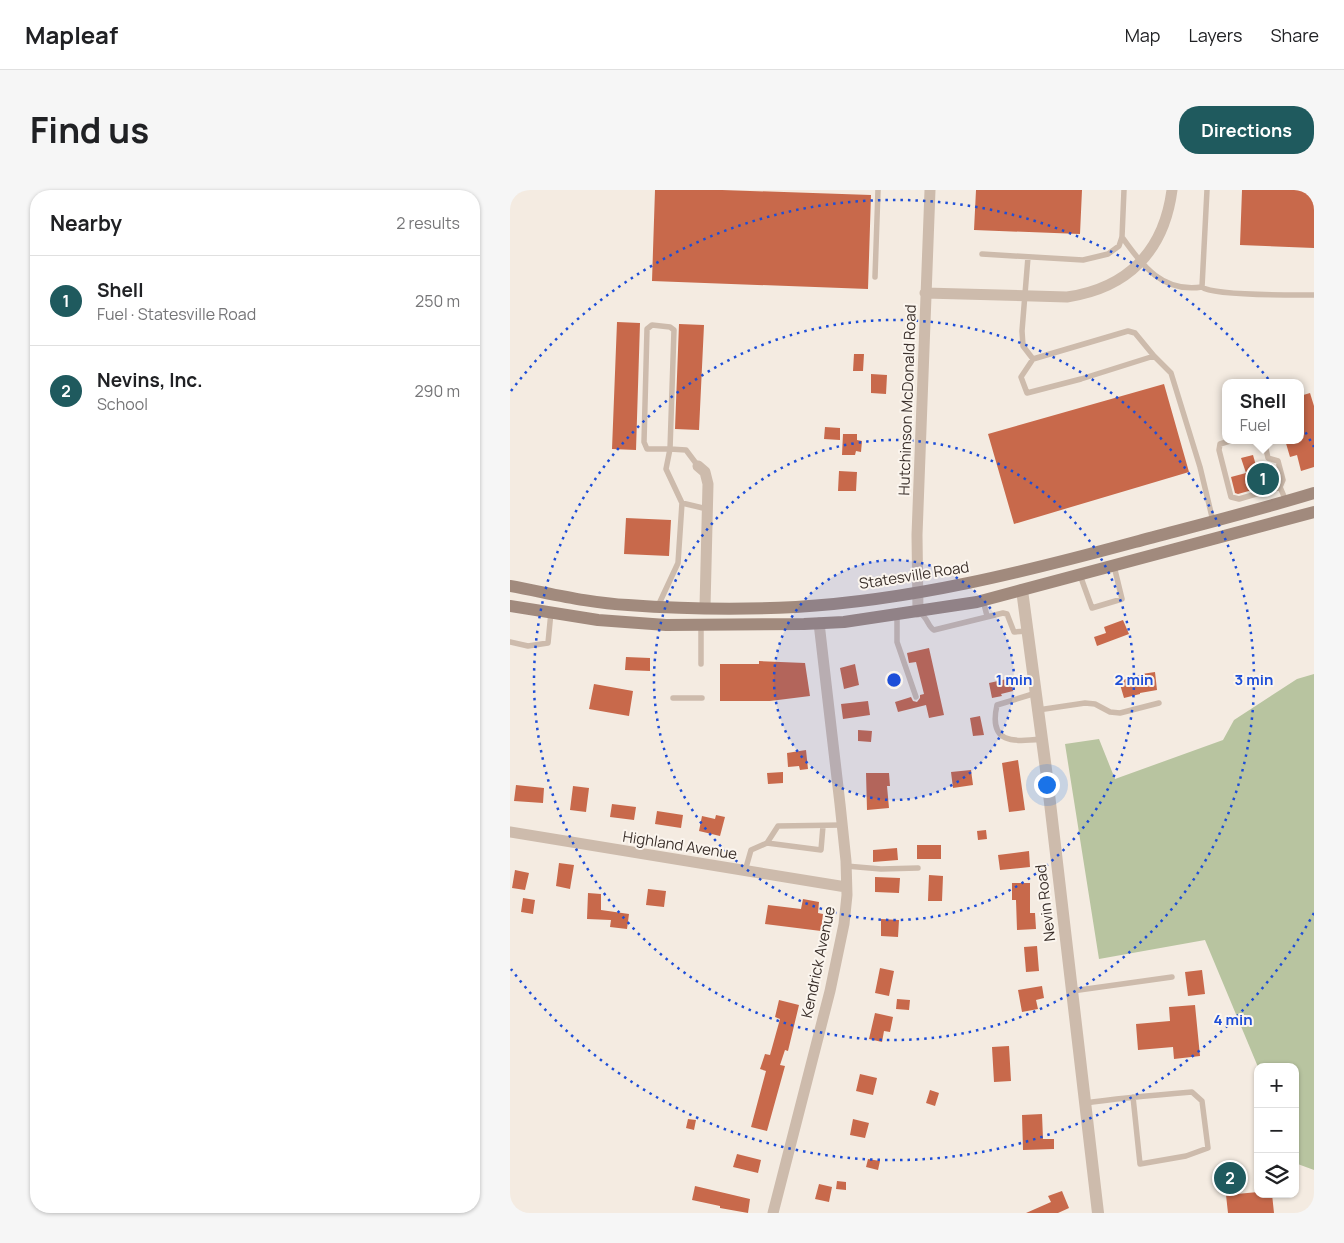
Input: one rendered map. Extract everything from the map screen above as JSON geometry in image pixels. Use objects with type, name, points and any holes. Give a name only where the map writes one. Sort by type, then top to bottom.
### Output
[{"type":"main road","name":"Statesville Road","points":[[510,586],[593,602],[658,606],[796,607],[831,604],[957,586],[1036,569],[1314,493]]},
{"type":"main road","points":[[510,606],[598,620],[701,626],[819,624],[897,615],[983,600],[1314,512]]},
{"type":"street","name":"Hutchinson McDonald Road","points":[[918,612],[917,535],[930,190]]},
{"type":"street","points":[[926,293],[1067,297],[1109,286],[1124,277],[1149,253],[1168,217],[1172,190]]},
{"type":"street","points":[[698,466],[705,472],[708,484],[705,607]]},
{"type":"street","name":"Nevin Road","points":[[1022,590],[1042,739],[1098,1213]]},
{"type":"street","name":"Kendrick Avenue","points":[[773,1213],[830,991],[844,924],[846,866],[819,624]]},
{"type":"street","name":"Highland Avenue","points":[[510,832],[846,887]]},
{"type":"lane","points":[[875,277],[878,190]]},
{"type":"lane","points":[[982,254],[1083,260],[1095,259],[1108,254],[1118,246],[1122,237],[1124,190]]},
{"type":"lane","points":[[1202,287],[1207,190]]},
{"type":"lane","points":[[1122,237],[1140,262],[1168,285],[1189,289],[1202,287]]},
{"type":"lane","points":[[1028,257],[1022,331],[1023,346],[1033,359]]},
{"type":"lane","points":[[1202,287],[1206,291],[1314,296]]},
{"type":"lane","points":[[658,606],[678,563],[682,503],[666,469],[670,449],[674,330],[670,327],[652,325],[647,329],[644,442],[647,448],[670,449],[686,450],[698,466]]},
{"type":"lane","points":[[1154,356],[1028,394],[1021,377],[1033,359],[1128,331],[1136,333],[1154,356],[1171,373],[1200,467],[1213,521]]},
{"type":"lane","points":[[1222,443],[1220,444],[1219,450],[1231,496],[1239,499],[1280,487]]},
{"type":"lane","points":[[1265,444],[1268,458],[1278,462],[1283,480],[1280,487],[1286,502]]},
{"type":"lane","points":[[1239,499],[1244,513]]},
{"type":"lane","points":[[682,503],[707,509]]},
{"type":"lane","points":[[1080,575],[1092,608],[1122,599],[1114,566]]},
{"type":"lane","points":[[983,600],[987,616]]},
{"type":"lane","points":[[510,642],[528,646],[548,644],[551,612]]},
{"type":"lane","points":[[918,612],[926,617],[930,627],[934,630],[999,613],[1007,614],[1014,632],[1028,631]]},
{"type":"lane","points":[[897,615],[897,642],[916,697]]},
{"type":"lane","points":[[701,626],[701,664]]},
{"type":"lane","points":[[1036,693],[997,705],[994,717],[997,730],[1002,737],[1018,741],[1042,739]]},
{"type":"lane","points":[[673,698],[702,698]]},
{"type":"lane","points":[[1038,710],[1085,703],[1095,704],[1110,712],[1120,713],[1159,704]]},
{"type":"lane","points":[[745,871],[752,850],[767,843],[778,826],[842,825]]},
{"type":"lane","points":[[767,843],[821,850],[823,826]]},
{"type":"lane","points":[[846,866],[881,869],[918,868]]},
{"type":"lane","points":[[1072,991],[1172,977]]},
{"type":"lane","points":[[1085,1103],[1133,1097],[1192,1092],[1202,1101],[1208,1148],[1186,1156],[1140,1164],[1133,1097]]},
{"type":"green space","points":[[1314,674],[1314,1170],[1299,1164],[1299,1063],[1256,1063],[1205,940],[1099,959],[1065,744],[1099,739],[1115,779],[1223,740],[1234,720],[1297,679]]},
{"type":"building","points":[[655,190],[722,190],[871,195],[868,289],[652,281]]},
{"type":"building","points":[[976,190],[1082,190],[1080,234],[974,230]]},
{"type":"building","points":[[1242,190],[1314,190],[1314,248],[1240,245]]},
{"type":"building","points":[[617,322],[640,323],[636,450],[612,449]]},
{"type":"building","points":[[679,324],[704,325],[699,430],[675,429]]},
{"type":"building","points":[[854,354],[864,354],[863,371],[853,371]]},
{"type":"building","points":[[871,374],[887,375],[886,394],[871,393]]},
{"type":"building","points":[[1164,384],[1189,472],[1014,524],[988,434]]},
{"type":"building","points":[[1310,393],[1314,406],[1314,467],[1301,471],[1297,455],[1290,457],[1286,444],[1304,444],[1304,395]]},
{"type":"building","points":[[825,427],[840,428],[840,440],[824,439]]},
{"type":"building","points":[[843,434],[857,434],[857,440],[862,441],[861,452],[856,451],[855,455],[842,455]]},
{"type":"building","points":[[1253,455],[1257,469],[1274,465],[1277,483],[1238,494],[1235,493],[1231,477],[1246,473],[1241,458]]},
{"type":"building","points":[[839,471],[857,472],[856,491],[838,491]]},
{"type":"building","points":[[626,518],[671,520],[669,556],[624,554]]},
{"type":"building","points":[[1123,620],[1129,634],[1097,646],[1094,637],[1106,633],[1104,627]]},
{"type":"building","points":[[929,648],[944,715],[929,718],[926,705],[898,712],[895,702],[911,697],[913,701],[917,702],[920,695],[924,694],[916,662],[909,663],[907,653]]},
{"type":"building","points":[[626,657],[650,658],[650,671],[625,670]]},
{"type":"building","points":[[759,661],[805,663],[810,696],[770,701],[720,701],[720,664],[759,664]]},
{"type":"building","points":[[855,664],[859,685],[844,689],[840,668]]},
{"type":"building","points":[[1155,672],[1157,690],[1124,698],[1119,681]]},
{"type":"building","points":[[1011,678],[1013,691],[992,698],[989,683]]},
{"type":"building","points":[[594,684],[633,691],[629,716],[589,709]]},
{"type":"building","points":[[868,701],[870,715],[843,719],[841,704]]},
{"type":"building","points":[[980,716],[984,735],[973,736],[970,718]]},
{"type":"building","points":[[858,730],[872,731],[871,742],[858,741]]},
{"type":"building","points":[[806,750],[808,769],[800,770],[799,766],[788,767],[787,753]]},
{"type":"building","points":[[1018,760],[1025,810],[1009,812],[1002,763]]},
{"type":"building","points":[[971,770],[973,785],[953,788],[951,772]]},
{"type":"building","points":[[783,772],[783,783],[768,784],[767,773]]},
{"type":"building","points":[[866,773],[889,773],[890,786],[887,786],[889,808],[867,810]]},
{"type":"building","points":[[516,785],[544,788],[543,803],[514,801]]},
{"type":"building","points":[[573,786],[589,788],[586,812],[570,810]]},
{"type":"building","points":[[612,804],[636,807],[634,820],[610,817]]},
{"type":"building","points":[[657,811],[683,815],[681,828],[655,824]]},
{"type":"building","points":[[716,815],[725,817],[720,836],[699,831],[702,816],[715,819]]},
{"type":"building","points":[[986,830],[987,839],[978,840],[977,831]]},
{"type":"building","points":[[917,845],[941,845],[941,859],[917,859]]},
{"type":"building","points":[[897,848],[898,860],[873,862],[873,850]]},
{"type":"building","points":[[1029,851],[1030,867],[1000,870],[998,855]]},
{"type":"building","points":[[559,863],[574,865],[570,889],[556,886]]},
{"type":"building","points":[[515,870],[529,873],[525,890],[512,888]]},
{"type":"building","points":[[929,875],[943,876],[942,901],[928,901]]},
{"type":"building","points":[[875,877],[900,878],[899,893],[875,892]]},
{"type":"building","points":[[1012,883],[1030,883],[1030,913],[1035,913],[1036,929],[1017,930],[1016,900],[1012,900]]},
{"type":"building","points":[[648,889],[666,891],[664,907],[646,905]]},
{"type":"building","points":[[588,893],[601,894],[601,910],[629,914],[627,929],[610,927],[611,920],[587,919]]},
{"type":"building","points":[[523,898],[535,900],[533,914],[521,912]]},
{"type":"building","points":[[803,899],[819,902],[818,913],[823,914],[821,931],[765,924],[768,905],[801,909]]},
{"type":"building","points":[[881,919],[899,920],[898,937],[881,936]]},
{"type":"building","points":[[1037,946],[1039,971],[1026,972],[1024,947]]},
{"type":"building","points":[[880,968],[894,971],[889,996],[875,993]]},
{"type":"building","points":[[1202,970],[1205,994],[1188,996],[1185,972]]},
{"type":"building","points":[[1042,986],[1044,998],[1036,1000],[1038,1009],[1022,1012],[1018,990]]},
{"type":"building","points":[[897,999],[910,1000],[909,1010],[896,1009]]},
{"type":"building","points":[[779,1000],[799,1005],[788,1051],[785,1050],[780,1065],[785,1066],[767,1131],[751,1127],[766,1071],[760,1069],[765,1054],[770,1055],[780,1019],[775,1017]]},
{"type":"building","points":[[1195,1005],[1200,1056],[1174,1059],[1173,1047],[1138,1050],[1136,1024],[1170,1021],[1169,1007]]},
{"type":"building","points":[[875,1013],[893,1017],[890,1032],[884,1031],[882,1042],[869,1039]]},
{"type":"building","points":[[1009,1046],[1011,1081],[994,1082],[992,1047]]},
{"type":"building","points":[[860,1074],[877,1078],[873,1095],[856,1091]]},
{"type":"building","points":[[930,1090],[939,1093],[935,1106],[926,1103]]},
{"type":"building","points":[[1042,1114],[1043,1139],[1054,1139],[1054,1149],[1023,1150],[1022,1115]]},
{"type":"building","points":[[688,1119],[696,1120],[694,1130],[686,1128]]},
{"type":"building","points":[[853,1119],[869,1123],[865,1138],[850,1135]]},
{"type":"building","points":[[737,1154],[761,1160],[758,1173],[733,1167]]},
{"type":"building","points":[[868,1159],[880,1161],[878,1170],[866,1167]]},
{"type":"building","points":[[837,1181],[846,1182],[846,1190],[836,1189]]},
{"type":"building","points":[[819,1184],[832,1187],[829,1202],[815,1199]]},
{"type":"building","points":[[695,1186],[750,1199],[748,1213],[692,1200]]},
{"type":"building","points":[[1062,1191],[1069,1208],[1058,1213],[1026,1213],[1051,1202],[1048,1196]]},
{"type":"building","points":[[1254,1192],[1254,1198],[1272,1198],[1274,1213],[1228,1213],[1226,1195]]},
{"type":"place","name":"Shell","points":[[1263,479]]},
{"type":"place","name":"Nevins, Inc.","points":[[1230,1178]]}]
